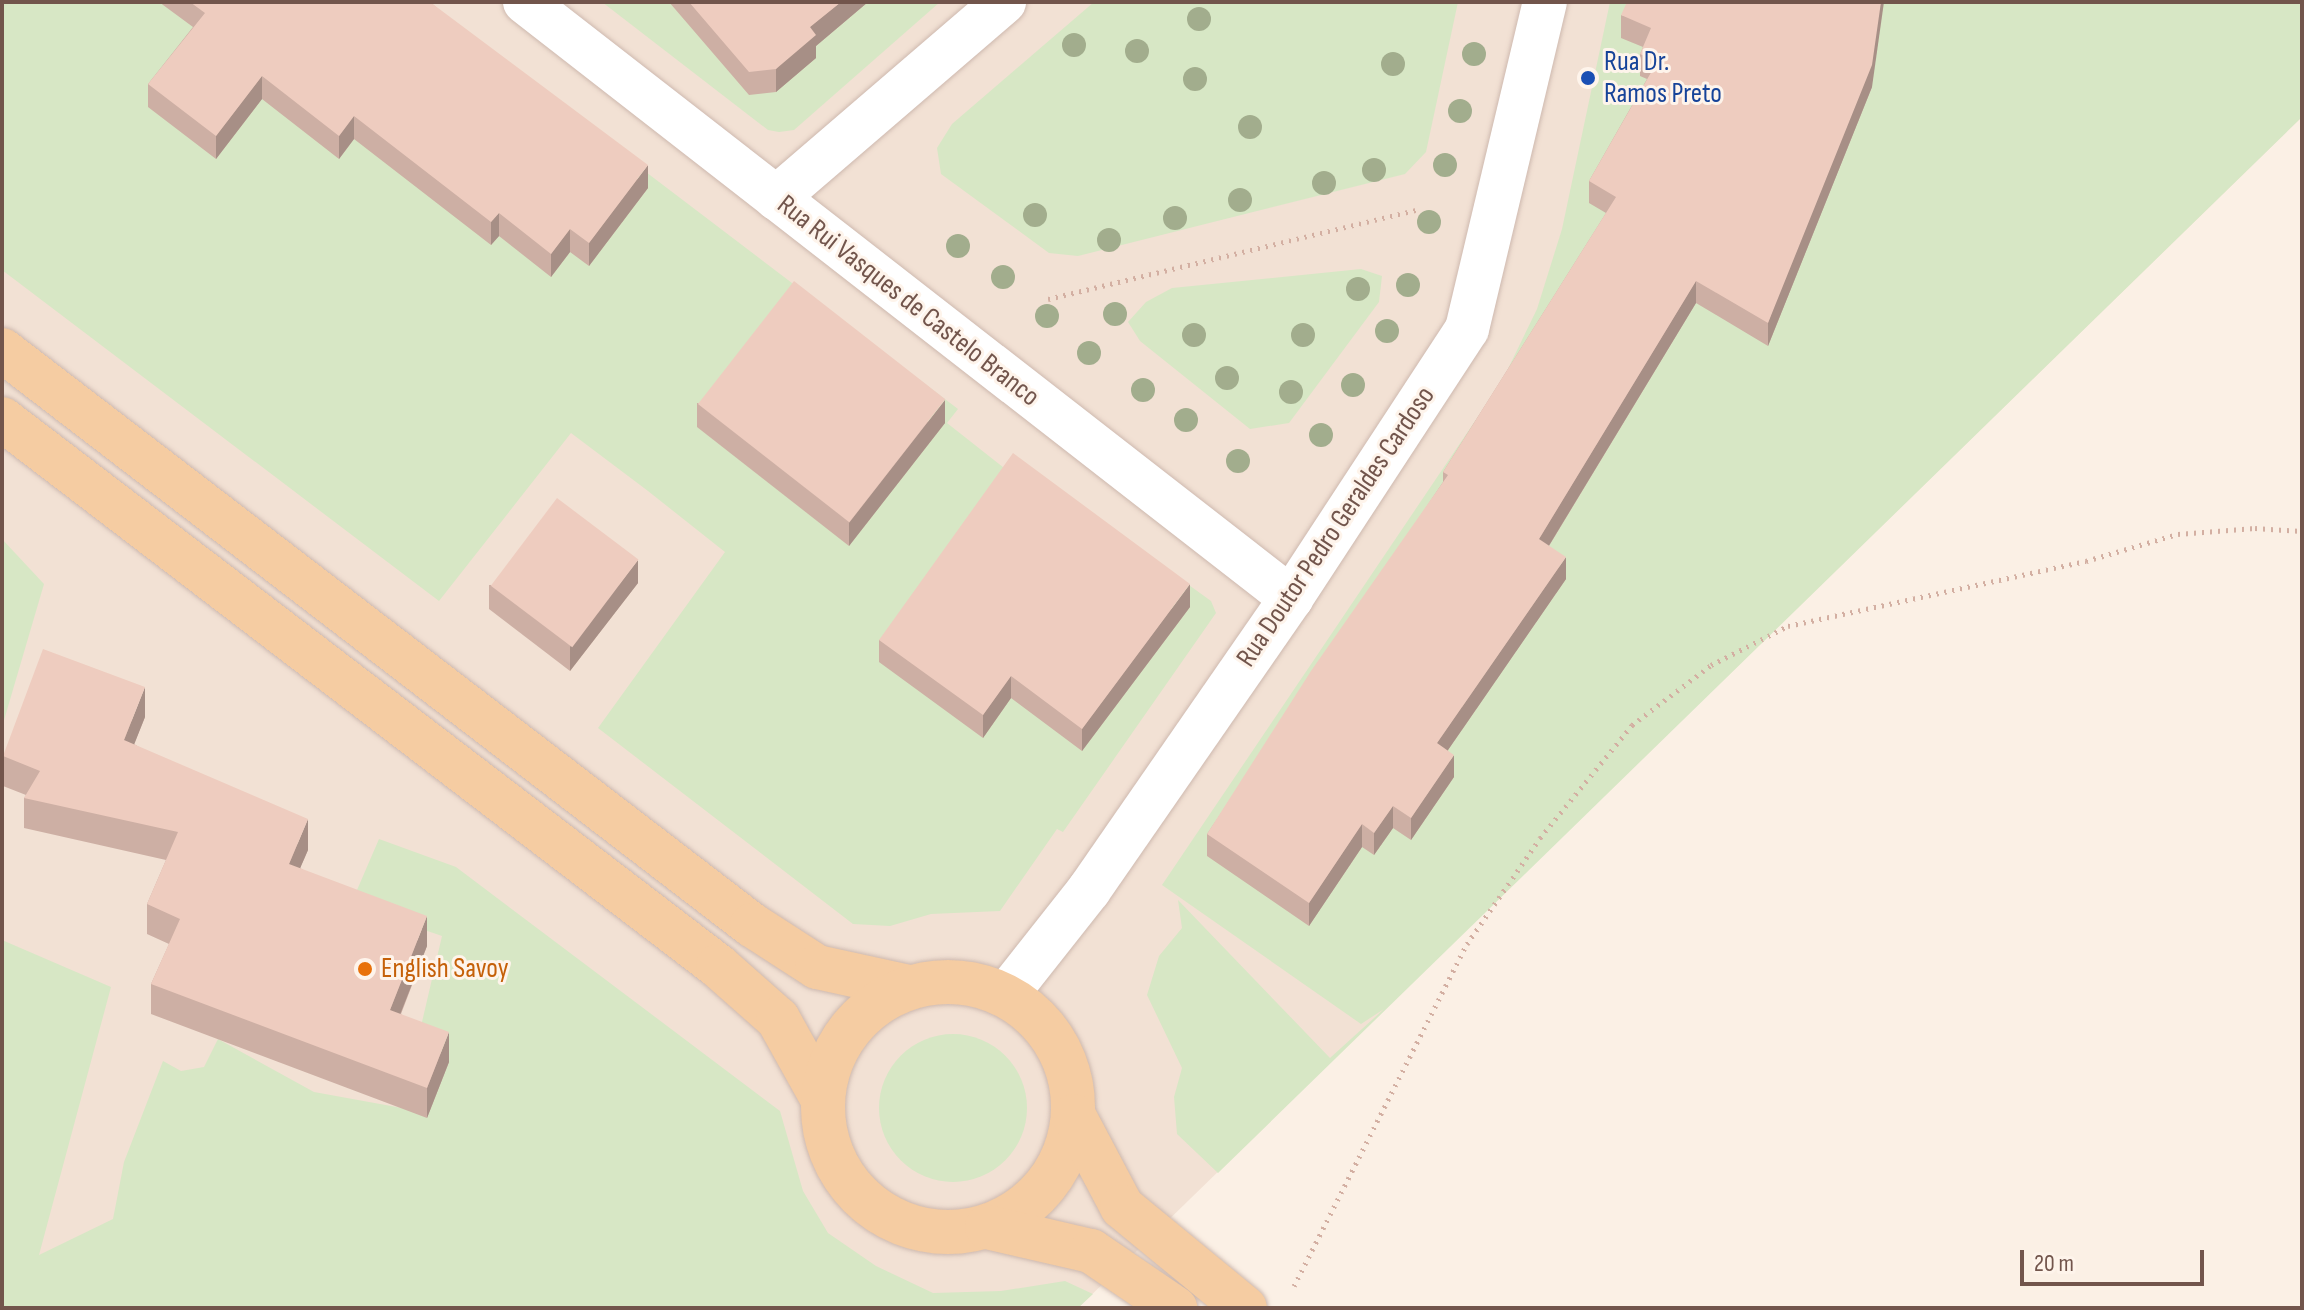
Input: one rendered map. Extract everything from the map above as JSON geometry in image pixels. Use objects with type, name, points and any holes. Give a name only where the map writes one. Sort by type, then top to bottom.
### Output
[{"type":"main road","points":[[2,350],[752,925],[817,967],[909,987],[958,981],[1006,995],[1044,1025],[1068,1067],[1074,1116],[1122,1207],[1245,1308]]},
{"type":"main road","points":[[2,419],[718,966],[778,1019],[822,1098],[828,1147],[862,1198],[891,1220],[939,1234],[987,1227],[1091,1251],[1175,1308]]},
{"type":"main road","points":[[822,1098],[835,1051],[865,1012],[909,987]]},
{"type":"main road","points":[[987,1227],[1038,1193],[1061,1164],[1074,1116]]},
{"type":"street","name":"Rua Rui Vasques de Castelo Branco","points":[[525,2],[1291,598]]},
{"type":"street","points":[[776,198],[1004,2]]},
{"type":"street","name":"Rua Doutor Pedro Geraldes Cardoso","points":[[1006,995],[1089,890],[1291,598],[1467,329],[1545,2]]},
{"type":"path","points":[[1048,299],[1416,210]]},
{"type":"path","points":[[1290,1295],[1475,932],[1540,838],[1632,725],[1711,665],[1788,626],[2086,561],[2178,534],[2255,528],[2302,531]]},
{"type":"shaded area","points":[[2,2],[2302,2],[2302,117],[1078,1308],[2,1308]]},
{"type":"green space","points":[[2,2],[422,2],[958,409],[947,423],[1013,475],[1092,515],[1211,601],[1216,613],[1063,832],[1057,829],[1000,911],[931,914],[890,926],[853,924],[598,728],[725,552],[648,491],[571,433],[439,601],[2,270]]},
{"type":"green space","points":[[602,2],[940,2],[794,130],[779,132],[768,130]]},
{"type":"green space","points":[[1094,2],[1458,2],[1426,152],[1405,174],[1078,256],[1049,253],[941,174],[937,148],[952,124]]},
{"type":"green space","points":[[1610,2],[2302,2],[2302,117],[1218,1173],[1177,1134],[1174,1097],[1182,1068],[1147,995],[1159,956],[1182,928],[1178,900],[1330,1058],[1384,1009],[1361,1024],[1162,885],[1502,381],[1537,309],[1562,229]]},
{"type":"green space","points":[[1361,269],[1382,276],[1379,302],[1289,423],[1250,429],[1140,341],[1128,322],[1146,302],[1172,288]]},
{"type":"green space","points":[[2,539],[44,584],[2,727]]},
{"type":"green space","points":[[379,839],[456,867],[780,1111],[803,1191],[828,1233],[876,1266],[933,1293],[1001,1291],[1065,1281],[1093,1294],[1078,1308],[2,1308],[2,940],[111,987],[39,1255],[113,1219],[124,1162],[163,1061],[181,1071],[204,1067],[218,1039],[314,1092],[402,1108],[442,936],[366,910],[357,890]]},
{"type":"green space","points":[[953,1034],[981,1040],[1005,1056],[1021,1080],[1027,1108],[1021,1136],[1005,1160],[981,1176],[953,1182],[925,1176],[901,1160],[885,1136],[879,1108],[885,1080],[901,1056],[925,1040]]},
{"type":"building","points":[[190,2],[430,2],[648,165],[589,243],[570,229],[551,254],[499,213],[491,222],[354,116],[339,136],[262,76],[216,136],[148,84],[205,13]]},
{"type":"building","points":[[689,2],[841,2],[810,27],[816,35],[776,69],[749,72]]},
{"type":"building","points":[[1627,2],[1881,2],[1872,65],[1768,323],[1696,281],[1539,539],[1566,557],[1437,743],[1454,755],[1411,818],[1393,806],[1374,833],[1362,824],[1309,903],[1207,834],[1311,671],[1448,475],[1443,472],[1616,197],[1589,181],[1657,62],[1640,54],[1651,28],[1621,15]]},
{"type":"building","points":[[794,281],[945,399],[849,522],[698,404]]},
{"type":"building","points":[[1013,453],[1190,584],[1082,729],[1011,676],[983,715],[879,640]]},
{"type":"building","points":[[557,498],[638,559],[572,647],[491,586]]},
{"type":"building","points":[[43,649],[145,687],[124,740],[308,819],[289,864],[427,916],[390,1010],[449,1032],[427,1088],[151,984],[180,919],[147,904],[178,832],[24,798],[40,771],[3,756]]},
{"type":"place","name":"Rua Dr. Ramos Preto","points":[[1588,78]]},
{"type":"place","name":"English Savoy","points":[[365,969]]}]
